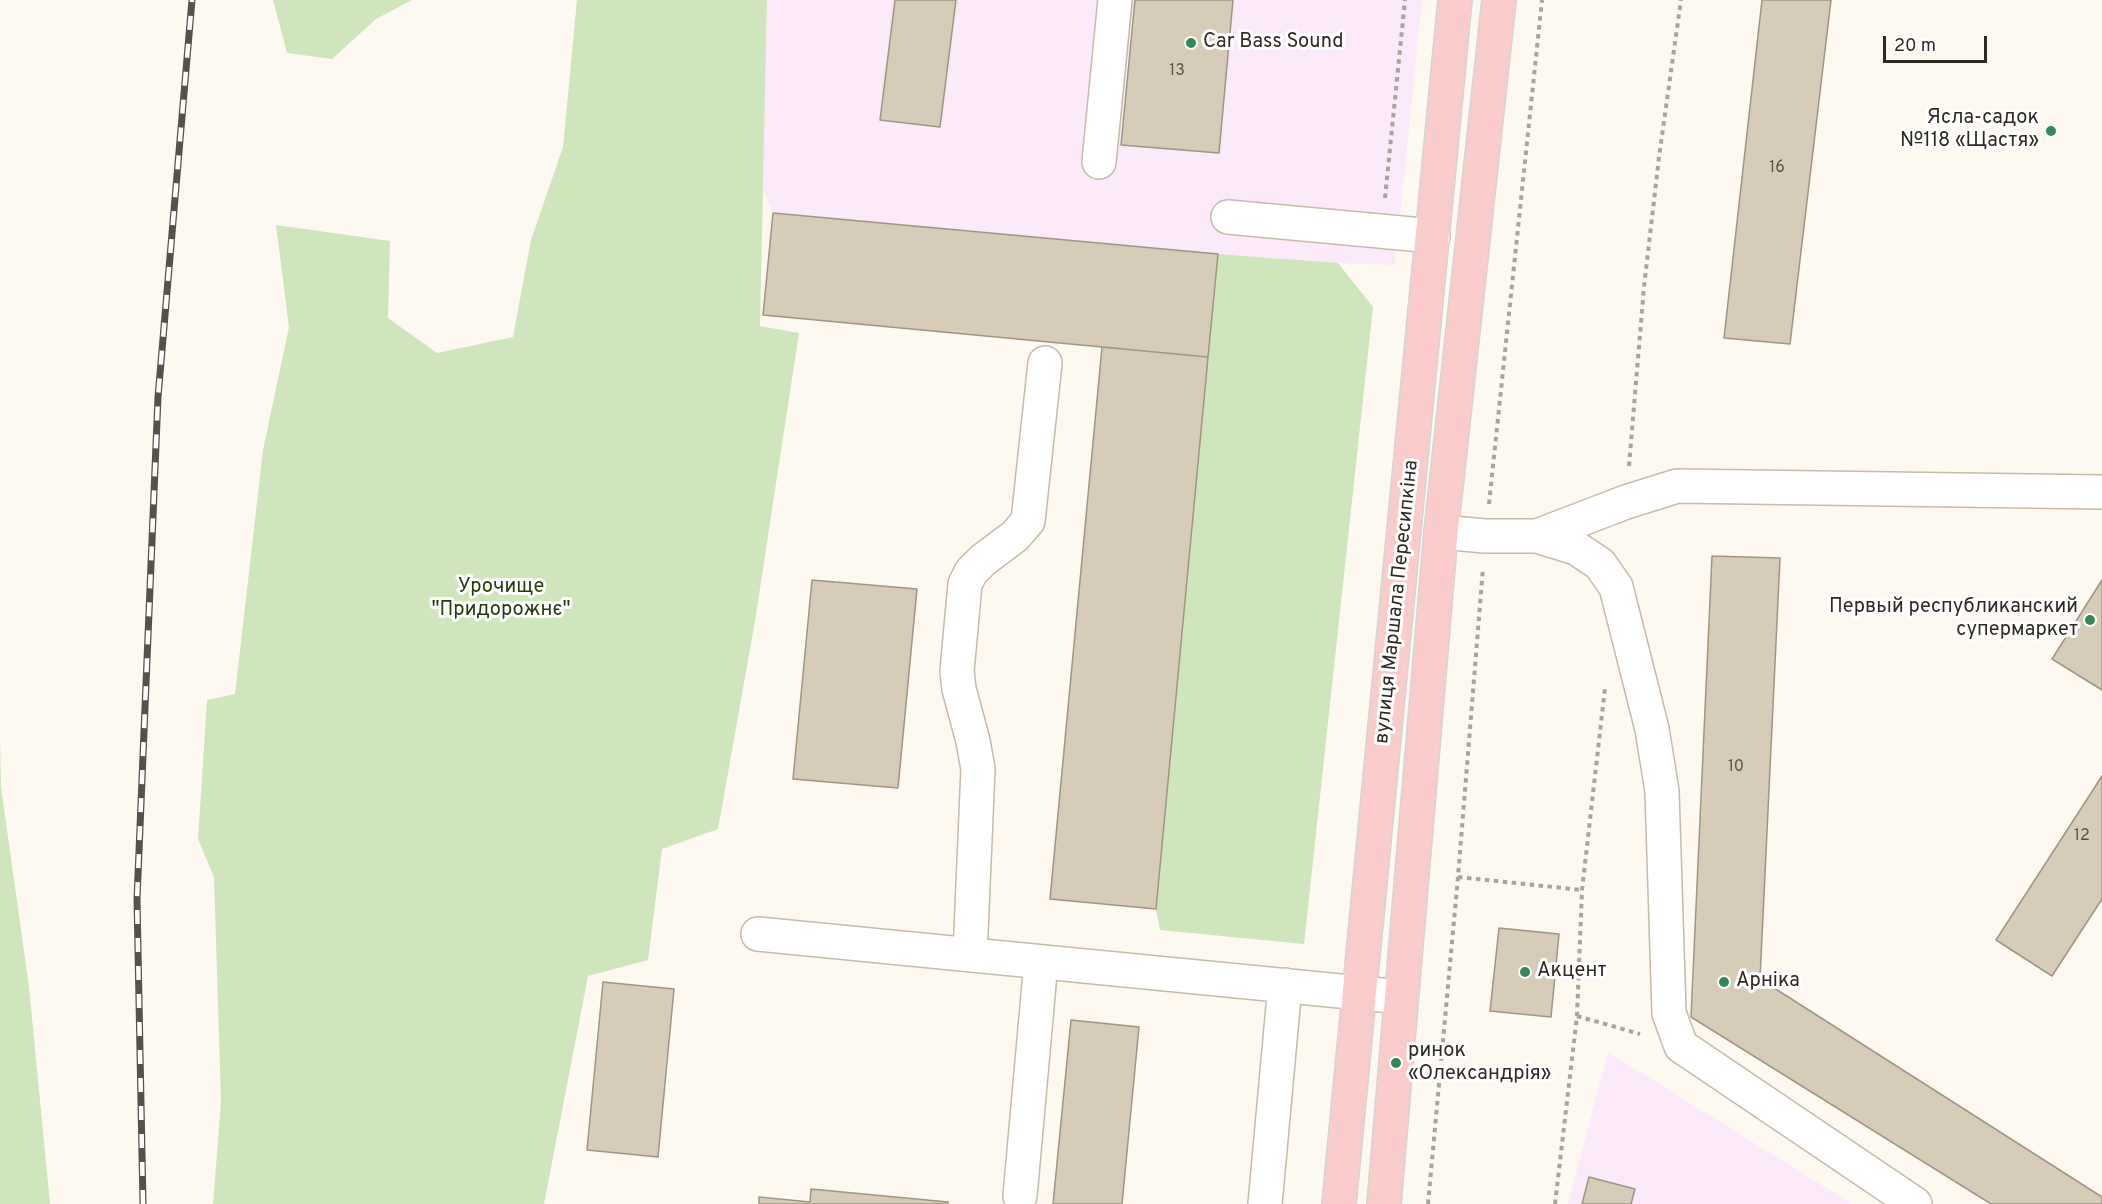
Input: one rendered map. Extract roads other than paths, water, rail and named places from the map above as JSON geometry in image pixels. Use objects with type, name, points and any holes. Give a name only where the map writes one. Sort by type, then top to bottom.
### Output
[{"type":"main road","name":"вулиця Маршала Пересипкіна","points":[[1339,1204],[1455,0]]},
{"type":"main road","name":"вулиця Маршала Пересипкіна","points":[[1384,1204],[1441,532],[1499,0]]},
{"type":"lane","points":[[1099,162],[1115,0]]},
{"type":"lane","points":[[1228,217],[1433,236]]},
{"type":"lane","points":[[970,955],[978,769],[974,741],[959,689],[957,671],[965,584],[971,572],[983,560],[1015,536],[1028,521],[1045,363]]},
{"type":"lane","points":[[1537,536],[1626,502],[1677,486],[2102,492]]},
{"type":"lane","points":[[1441,532],[1485,536],[1537,536],[1575,548],[1600,564],[1616,587],[1652,729],[1662,791],[1669,1013],[1681,1046],[1916,1204]]},
{"type":"lane","points":[[758,934],[1401,997]]},
{"type":"lane","points":[[1020,1196],[1041,962]]},
{"type":"lane","points":[[1265,1204],[1285,985]]},
{"type":"railway","points":[[143,1204],[137,899],[158,397],[192,0]]},
{"type":"place","name":"Car Bass Sound","points":[[1191,43]]},
{"type":"place","name":"Ясла-садок №118 «Щастя»","points":[[2051,131]]},
{"type":"place","name":"Первый республиканский супермаркет","points":[[2090,620]]},
{"type":"place","name":"Акцент","points":[[1525,972]]},
{"type":"place","name":"Арніка","points":[[1724,982]]},
{"type":"place","name":"ринок «Олександрія»","points":[[1396,1063]]},
{"type":"park label","name":"Урочище \"Придорожнє\"","points":[[501,600]]}]
